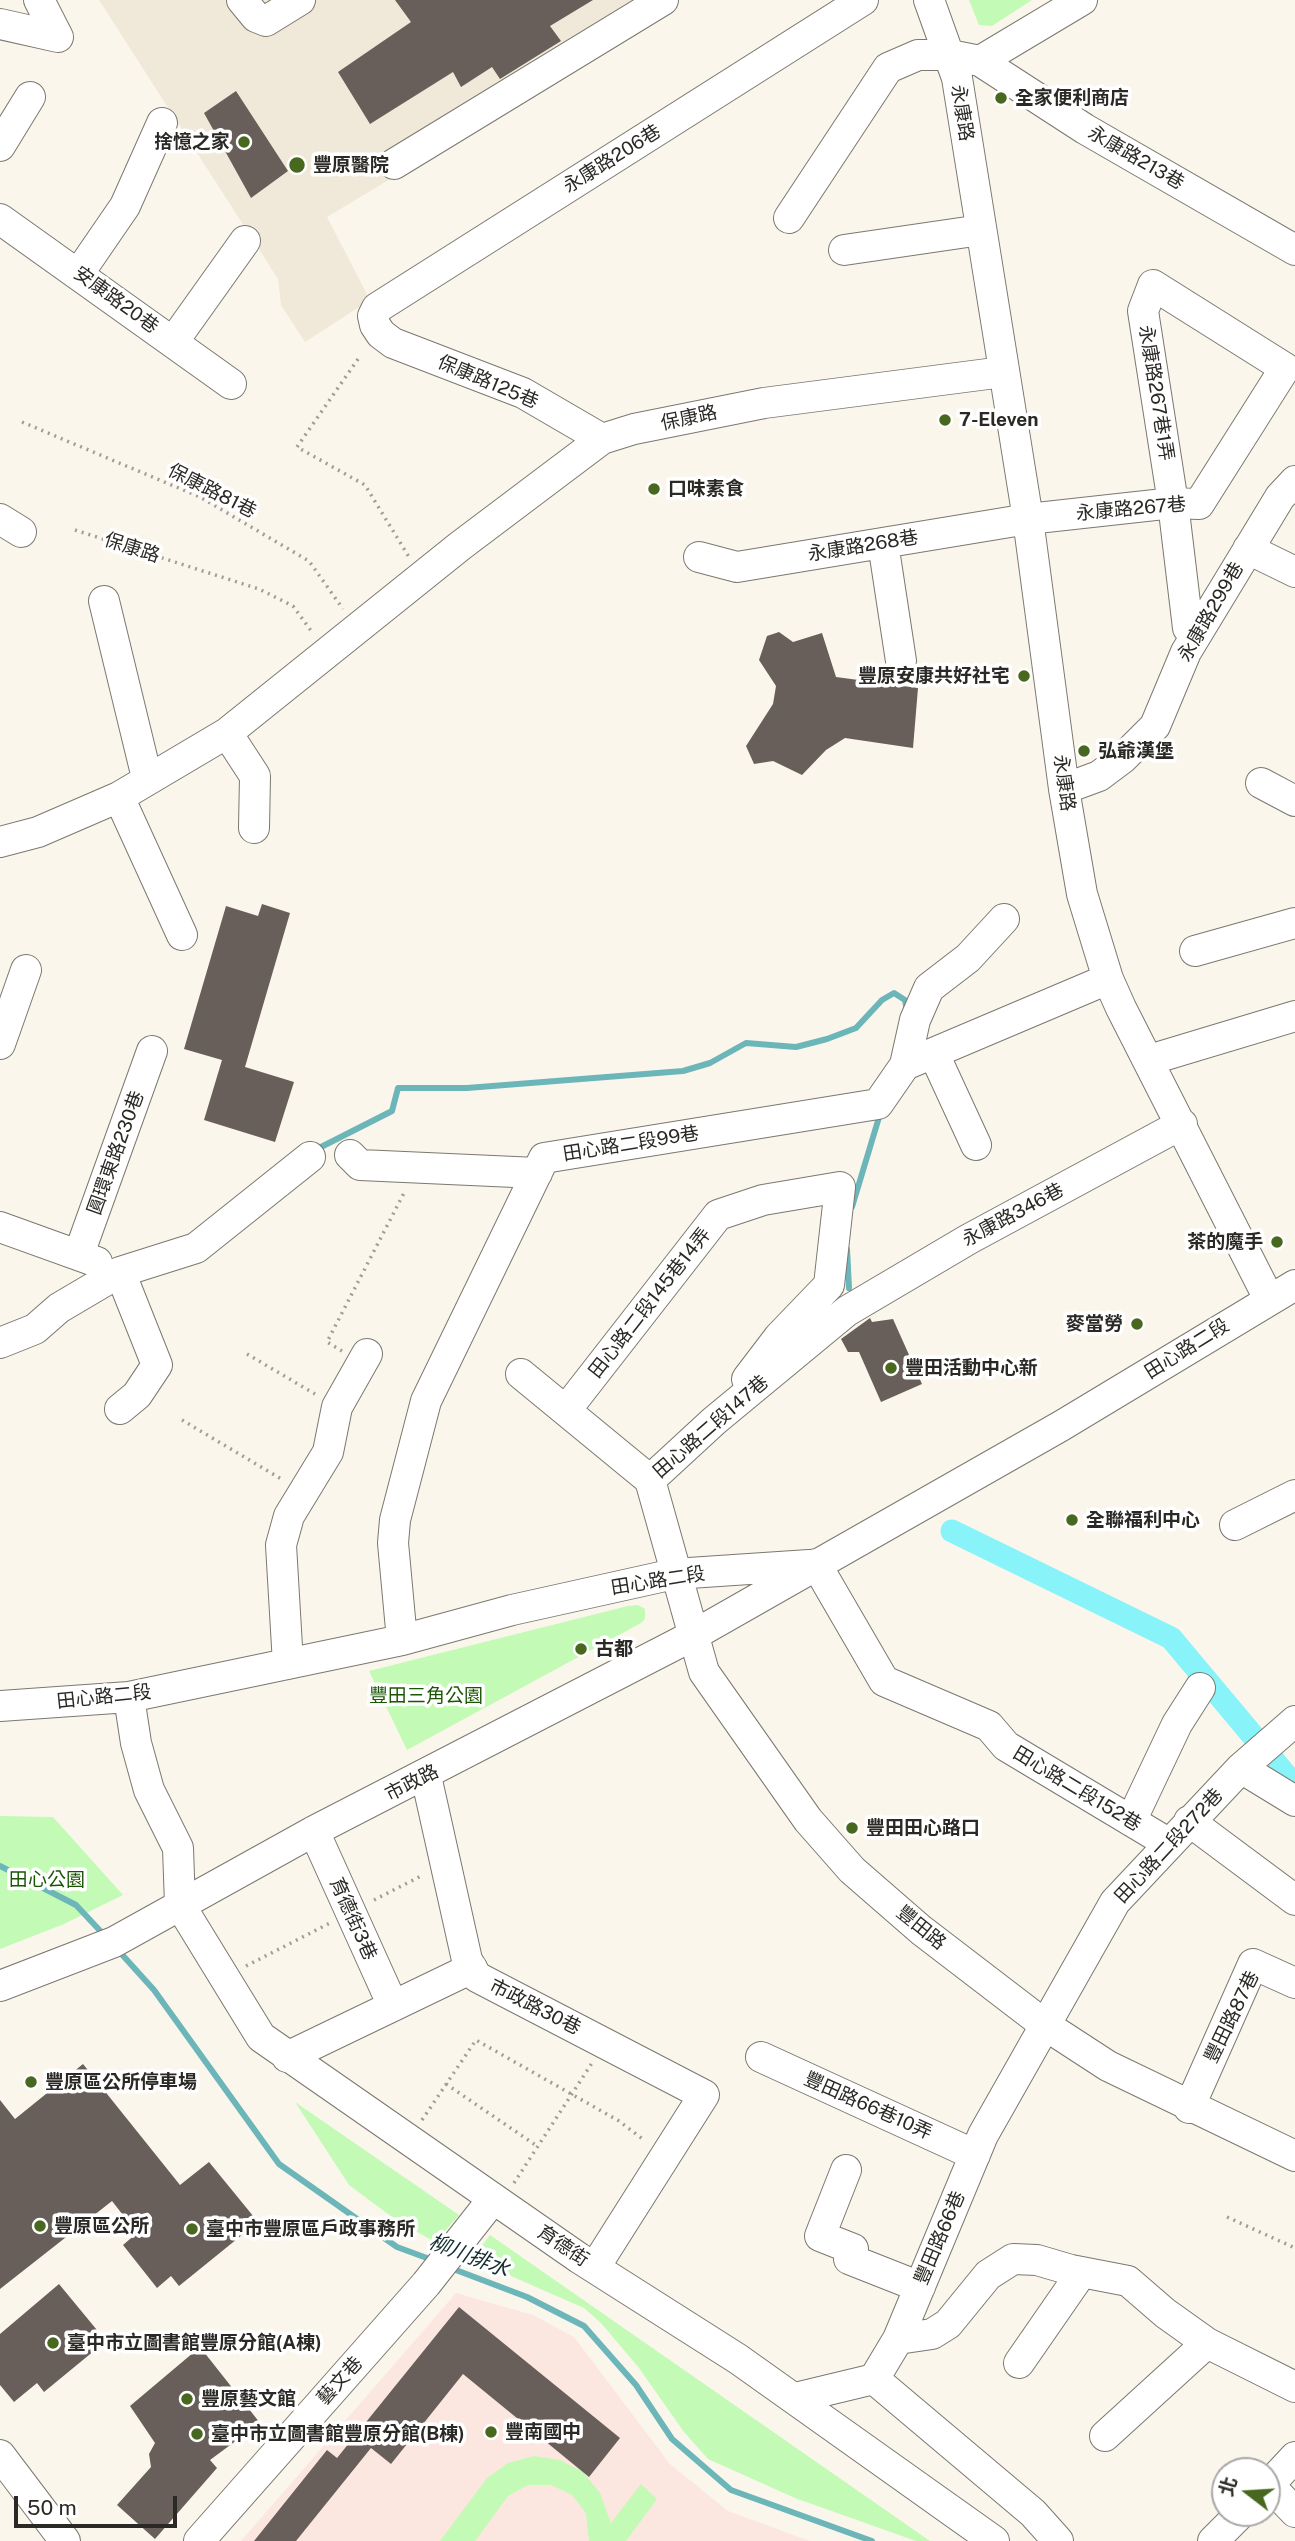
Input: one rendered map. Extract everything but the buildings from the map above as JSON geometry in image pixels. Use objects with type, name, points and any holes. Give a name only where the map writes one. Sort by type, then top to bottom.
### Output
[{"type":"street","points":[[0,24],[58,37],[39,0]]},
{"type":"street","points":[[242,0],[256,17],[267,21],[300,0]]},
{"type":"street","points":[[394,164],[663,0]]},
{"type":"street","name":"永康路206巷","points":[[375,325],[373,316],[377,307],[863,0]]},
{"type":"street","name":"永康路","points":[[929,0],[957,78],[1028,519],[1064,789],[1082,894],[1108,979],[1182,1124],[1282,1292]]},
{"type":"street","points":[[789,218],[888,68],[918,55],[950,55],[980,61],[1082,0]]},
{"type":"street","name":"永康路213巷","points":[[980,61],[1086,129],[1293,245]]},
{"type":"street","points":[[0,146],[30,97]]},
{"type":"street","points":[[79,273],[125,206],[162,123]]},
{"type":"street","name":"安康路20巷","points":[[0,219],[231,384]]},
{"type":"street","points":[[844,250],[981,230]]},
{"type":"street","points":[[173,342],[245,241]]},
{"type":"street","name":"永康路267巷","points":[[1028,519],[1173,503],[1199,504],[1285,368],[1153,285]]},
{"type":"street","name":"永康路267巷1弄","points":[[1153,285],[1143,311],[1173,503],[1188,628]]},
{"type":"street","name":"保康路125巷","points":[[375,325],[393,343],[523,393],[602,439]]},
{"type":"street","name":"保康路","points":[[0,842],[38,832],[118,797],[227,733],[421,577],[602,439],[635,429],[764,403],[1003,372]]},
{"type":"street","name":"永康路299巷","points":[[1064,789],[1099,776],[1123,758],[1155,726],[1186,652],[1280,497],[1295,481]]},
{"type":"street","name":"永康路268巷","points":[[699,556],[737,566],[1028,519]]},
{"type":"street","points":[[883,543],[901,661]]},
{"type":"street","points":[[1248,549],[1295,572]]},
{"type":"street","points":[[104,601],[147,778]]},
{"type":"street","points":[[227,733],[255,776],[254,828]]},
{"type":"street","points":[[1261,783],[1295,801]]},
{"type":"street","points":[[118,797],[182,935]]},
{"type":"street","points":[[905,1065],[915,1020],[929,988],[968,958],[1004,919]]},
{"type":"street","points":[[1195,951],[1295,923]]},
{"type":"street","points":[[0,1044],[26,970]]},
{"type":"street","points":[[905,1065],[1108,979]]},
{"type":"street","points":[[1149,1060],[1295,1016]]},
{"type":"street","name":"圓環東路230巷","points":[[79,1254],[152,1051]]},
{"type":"street","points":[[934,1054],[976,1145]]},
{"type":"street","name":"田心路二段99巷","points":[[402,1640],[393,1542],[395,1520],[426,1401],[544,1158],[878,1104],[905,1065]]},
{"type":"street","name":"永康路346巷","points":[[847,1311],[969,1239],[1182,1124]]},
{"type":"street","points":[[350,1155],[360,1165],[537,1173]]},
{"type":"street","points":[[0,1343],[35,1329],[59,1308],[120,1272],[196,1248],[310,1157]]},
{"type":"street","name":"田心路二段145巷14弄","points":[[566,1410],[718,1215],[763,1199],[840,1187],[829,1286],[779,1337],[715,1421]]},
{"type":"street","points":[[0,1227],[79,1254],[120,1272],[158,1365],[137,1395],[120,1409]]},
{"type":"street","name":"田心路二段","points":[[0,1706],[129,1697],[402,1640],[512,1610],[674,1574],[816,1564],[1061,1426],[1282,1292]]},
{"type":"street","name":"田心路二段147巷","points":[[674,1574],[650,1480],[715,1421],[847,1311]]},
{"type":"street","points":[[288,1664],[281,1545],[289,1516],[328,1452],[337,1408],[365,1358]]},
{"type":"street","points":[[521,1374],[650,1480]]},
{"type":"street","points":[[1235,1525],[1295,1495]]},
{"type":"street","name":"市政路","points":[[0,1986],[114,1942],[314,1831],[426,1776],[692,1636],[816,1564]]},
{"type":"street","name":"田心路二段152巷","points":[[816,1564],[884,1681],[989,1726],[1006,1745],[1168,1843]]},
{"type":"street","name":"豐田路","points":[[674,1574],[692,1636],[711,1684],[808,1820],[852,1870],[921,1930],[1045,2025],[1108,2066],[1189,2108],[1295,2156]]},
{"type":"street","points":[[1131,1821],[1177,1724],[1200,1688]]},
{"type":"street","points":[[129,1697],[136,1743],[149,1790],[178,1848],[180,1905]]},
{"type":"street","name":"田心路二段272巷","points":[[1045,2025],[1115,1902],[1241,1768],[1295,1721]]},
{"type":"street","points":[[1241,1768],[1295,1801]]},
{"type":"street","name":"市政路30巷","points":[[426,1776],[467,1959],[477,1977],[704,2095],[666,2156]]},
{"type":"street","points":[[1189,1821],[1295,1900]]},
{"type":"street","name":"育德街3巷","points":[[314,1831],[393,2006]]},
{"type":"street","name":"育德街","points":[[180,1905],[261,2037],[497,2201],[795,2398],[994,2541]]},
{"type":"street","name":"豐田路87巷","points":[[1189,2108],[1253,1964],[1295,1983]]},
{"type":"street","points":[[287,2057],[472,1968]]},
{"type":"street","name":"豐田路66巷","points":[[874,2379],[898,2339],[983,2135],[1045,2025]]},
{"type":"street","name":"豐田路66巷10弄","points":[[761,2057],[975,2155]]},
{"type":"street","points":[[595,2267],[666,2156]]},
{"type":"street","points":[[846,2170],[820,2236],[853,2249],[849,2259],[920,2287]]},
{"type":"street","name":"藝文巷","points":[[199,2541],[426,2284],[450,2251],[497,2201]]},
{"type":"street","points":[[898,2339],[932,2334],[948,2325],[988,2275],[1013,2259],[1037,2260],[1128,2281],[1165,2313],[1207,2343],[1295,2387]]},
{"type":"street","points":[[1019,2363],[1082,2272]]},
{"type":"street","points":[[1105,2436],[1207,2343]]},
{"type":"street","points":[[795,2398],[874,2379],[1033,2513],[1058,2541]]},
{"type":"street","points":[[0,2455],[65,2541]]},
{"type":"street","points":[[1281,2472],[1295,2457]]},
{"type":"street","points":[[1281,2499],[1295,2512]]},
{"type":"street","points":[[1213,2541],[1227,2527]]},
{"type":"path","points":[[358,359],[297,447],[365,485],[421,577]]},
{"type":"path","name":"保康路81巷","points":[[22,422],[200,497],[309,561],[356,628]]},
{"type":"path","name":"保康路","points":[[75,530],[259,589],[293,606],[326,652]]},
{"type":"path","points":[[365,1358],[327,1342],[407,1186]]},
{"type":"path","points":[[247,1354],[337,1408]]},
{"type":"path","points":[[183,1420],[304,1493]]},
{"type":"path","points":[[418,2126],[476,2039],[619,2121],[666,2156]]},
{"type":"path","points":[[497,2201],[538,2146],[604,2043]]},
{"type":"path","points":[[446,2084],[538,2146]]},
{"type":"path","points":[[1227,2217],[1295,2248]]},
{"type":"shaded area","name":"豐原醫院","points":[[99,0],[644,0],[397,175],[327,217],[370,300],[305,342],[281,305],[278,279]]},
{"type":"shaded area","name":"豐南國中","points":[[456,2293],[533,2315],[574,2337],[670,2464],[728,2511],[810,2541],[241,2541]]},
{"type":"green space","points":[[969,0],[1032,0],[992,26],[979,25]]},
{"type":"green space","name":"豐田三角公園","points":[[638,1605],[645,1609],[645,1619],[641,1623],[407,1750],[369,1671]]},
{"type":"green space","name":"田心公園","points":[[0,1816],[53,1817],[123,1895],[64,1924],[0,1949]]},
{"type":"green space","points":[[295,2102],[459,2215],[435,2242],[396,2220],[349,2185]]},
{"type":"green space","points":[[490,2235],[930,2541],[916,2541],[795,2498],[708,2459],[684,2432],[639,2368],[601,2323],[584,2308],[472,2259]]},
{"type":"green space","points":[[534,2456],[560,2460],[583,2472],[600,2493],[611,2523],[641,2484],[657,2499],[626,2541],[589,2541],[586,2513],[572,2495],[551,2485],[528,2485],[508,2496],[475,2541],[440,2541],[487,2478],[508,2463]]},
{"type":"waterway","points":[[321,1147],[392,1111],[398,1088],[467,1088],[683,1071],[710,1063],[746,1043],[796,1047],[827,1039],[856,1028],[882,1000],[894,993],[905,1000],[907,1011]]},
{"type":"waterway","points":[[852,1207],[880,1114]]},
{"type":"waterway","points":[[847,1249],[849,1288]]},
{"type":"waterway","points":[[952,1531],[1171,1638],[1295,1786]]},
{"type":"waterway","name":"柳川排水","points":[[0,1866],[76,1905],[105,1936]]},
{"type":"waterway","name":"柳川排水","points":[[117,1949],[154,1990],[279,2164],[397,2247],[435,2261]]},
{"type":"waterway","name":"柳川排水","points":[[448,2267],[527,2297],[584,2326],[636,2385],[672,2439],[731,2490],[872,2541]]},
{"type":"place","name":"全家便利商店","points":[[1001,98]]},
{"type":"place","name":"捨憶之家","points":[[244,142]]},
{"type":"place","name":"豐原醫院","points":[[297,165]]},
{"type":"place","name":"7-Eleven","points":[[945,420]]},
{"type":"place","name":"口味素食","points":[[654,489]]},
{"type":"place","name":"豐原安康共好社宅","points":[[1024,676]]},
{"type":"place","name":"弘爺漢堡","points":[[1084,751]]},
{"type":"place","name":"茶的魔手","points":[[1277,1242]]},
{"type":"place","name":"麥當勞","points":[[1137,1324]]},
{"type":"place","name":"豐田活動中心新","points":[[891,1368]]},
{"type":"place","name":"全聯福利中心","points":[[1072,1520]]},
{"type":"place","name":"古都","points":[[581,1649]]},
{"type":"place","name":"豐田田心路口","points":[[852,1828]]},
{"type":"place","name":"豐原區公所停車場","points":[[31,2082]]},
{"type":"place","name":"豐原區公所","points":[[40,2226]]},
{"type":"place","name":"臺中市豐原區戶政事務所","points":[[192,2229]]},
{"type":"place","name":"臺中市立圖書館豐原分館(A棟)","points":[[53,2343]]},
{"type":"place","name":"豐原藝文館","points":[[187,2399]]},
{"type":"place","name":"豐南國中","points":[[491,2432]]},
{"type":"place","name":"臺中市立圖書館豐原分館(B棟)","points":[[197,2434]]}]
